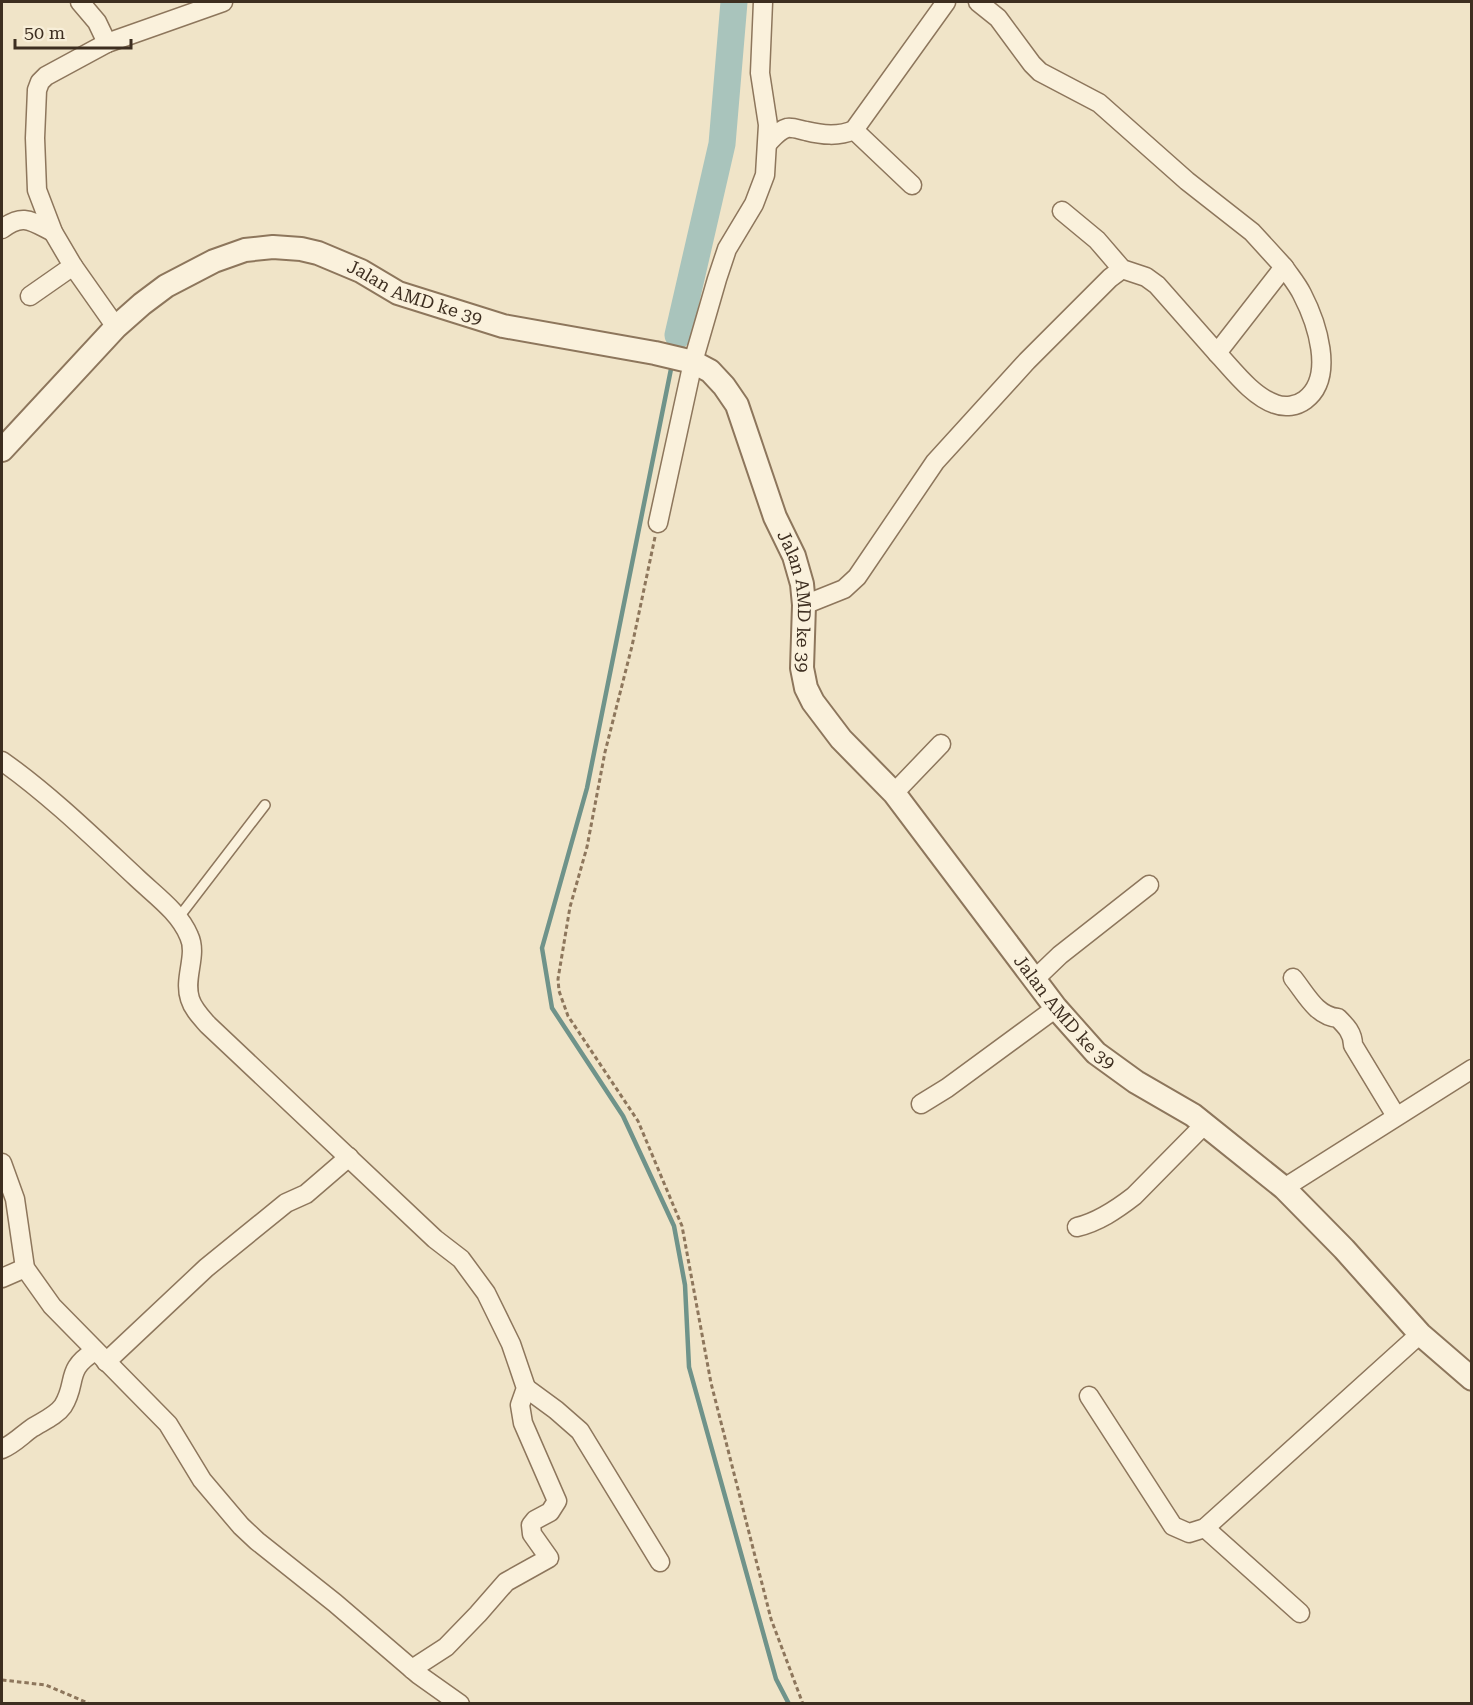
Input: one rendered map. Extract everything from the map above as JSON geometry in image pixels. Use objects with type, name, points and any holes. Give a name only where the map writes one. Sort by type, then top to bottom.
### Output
[{"type":"street","points":[[80,2],[97,22],[107,43]]},
{"type":"street","points":[[116,327],[73,266],[53,232],[37,190],[34,138],[37,90],[40,82],[46,76],[107,43],[223,2]]},
{"type":"street","points":[[658,523],[693,362],[727,249],[754,204],[765,175],[768,125],[760,74],[764,2]]},
{"type":"street","points":[[768,143],[782,130],[789,127],[816,134],[834,135],[854,130],[946,2]]},
{"type":"street","points":[[978,2],[998,18],[1032,64],[1052,79],[1099,103],[1187,181],[1252,232],[1284,267],[1302,293],[1320,341],[1321,368],[1318,382],[1311,395],[1290,407],[1275,404],[1255,392],[1156,285],[1146,277],[1122,269],[1097,240],[1062,211]]},
{"type":"street","points":[[854,130],[912,185]]},
{"type":"street","points":[[2,229],[14,220],[28,220],[53,232]]},
{"type":"street","name":"Jalan AMD ke 39","points":[[2,450],[116,327],[142,304],[182,277],[214,261],[245,250],[273,247],[318,253],[361,271],[398,292],[503,326],[655,353],[693,362],[710,371],[737,405],[775,517],[794,556],[802,584],[804,605],[802,668],[806,688],[813,702],[841,740],[894,793],[989,921],[1036,978],[1056,1008],[1096,1053],[1136,1083],[1193,1115],[1284,1188],[1344,1249],[1420,1334],[1472,1378]]},
{"type":"street","points":[[30,297],[73,266]]},
{"type":"street","points":[[1217,353],[1284,267]]},
{"type":"street","points":[[804,605],[844,589],[857,577],[935,462],[1026,361],[1122,269]]},
{"type":"street","points":[[894,793],[941,744]]},
{"type":"street","points":[[2,761],[19,773],[179,917],[190,938],[192,956],[188,978],[189,998],[208,1025],[435,1239],[460,1258],[486,1293],[511,1344],[526,1388],[580,1431],[660,1562]]},
{"type":"street","points":[[1036,978],[1149,885]]},
{"type":"street","points":[[1293,978],[1315,1008],[1328,1017],[1338,1018],[1345,1025],[1353,1036],[1353,1045],[1396,1116]]},
{"type":"street","points":[[921,1104],[948,1088],[1056,1008]]},
{"type":"street","points":[[1284,1188],[1472,1069]]},
{"type":"street","points":[[1077,1227],[1091,1224],[1121,1206],[1204,1125]]},
{"type":"street","points":[[2,1449],[56,1414],[63,1405],[74,1370],[82,1359],[100,1356],[286,1203],[306,1194],[349,1157]]},
{"type":"street","points":[[2,1163],[15,1199],[25,1268],[52,1306],[168,1424],[202,1480],[241,1526],[412,1669],[460,1704]]},
{"type":"street","points":[[2,1278],[25,1268]]},
{"type":"street","points":[[1089,1396],[1173,1526],[1189,1533],[1205,1528],[1420,1334]]},
{"type":"street","points":[[412,1669],[446,1647],[506,1582],[549,1558],[532,1533],[531,1525],[535,1520],[550,1512],[557,1501],[523,1423],[520,1405],[526,1388]]},
{"type":"street","points":[[1205,1528],[1300,1613]]},
{"type":"lane","points":[[179,917],[265,805]]},
{"type":"path","points":[[658,523],[632,646],[605,752],[587,847],[570,907],[558,979],[559,991],[568,1016],[577,1031],[638,1121],[682,1226],[711,1383],[771,1619],[803,1704]]},
{"type":"path","points":[[2,1680],[46,1684],[90,1704]]},
{"type":"waterway","points":[[678,335],[722,144],[734,2]]},
{"type":"waterway","points":[[675,350],[678,335]]},
{"type":"waterway","points":[[672,364],[587,788],[542,948],[552,1008],[623,1116],[674,1226],[685,1285],[689,1367],[776,1679],[789,1704]]}]
